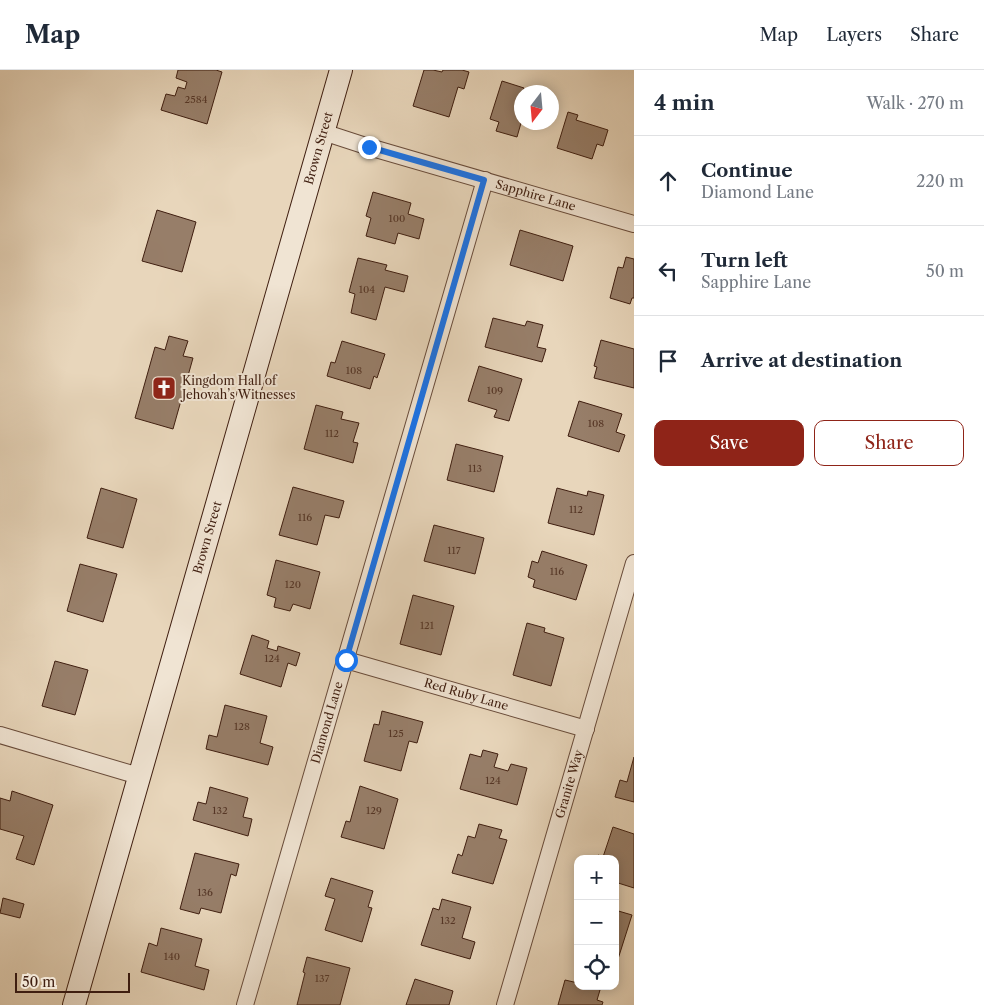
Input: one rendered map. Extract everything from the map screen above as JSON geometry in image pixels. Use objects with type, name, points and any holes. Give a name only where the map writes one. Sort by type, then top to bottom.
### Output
[{"type":"main road","name":"Brown Street","points":[[74,1005],[341,70]]},
{"type":"street","name":"Sapphire Lane","points":[[324,132],[369,147],[634,224]]},
{"type":"street","name":"Diamond Lane","points":[[245,1005],[484,180]]},
{"type":"street","name":"Granite Way","points":[[505,1005],[634,563]]},
{"type":"street","name":"Red Ruby Lane","points":[[346,660],[586,729]]},
{"type":"street","points":[[0,735],[140,776]]},
{"type":"building","points":[[178,70],[216,70],[222,72],[207,124],[161,110],[166,94],[175,96],[178,87],[185,89],[187,82],[176,78]]},
{"type":"building","points":[[424,70],[442,72],[443,70],[462,70],[469,72],[464,89],[458,87],[449,117],[413,106]]},
{"type":"building","points":[[502,81],[515,85],[514,130],[519,130],[517,137],[496,131],[499,122],[490,119]]},
{"type":"building","points":[[568,112],[578,115],[576,120],[608,130],[603,146],[597,144],[592,159],[557,148]]},
{"type":"building","points":[[373,192],[411,203],[408,214],[424,219],[419,239],[398,233],[395,244],[366,236],[371,218],[366,216]]},
{"type":"building","points":[[157,210],[196,222],[182,272],[142,261]]},
{"type":"building","points":[[520,230],[573,246],[563,281],[510,265]]},
{"type":"building","points":[[626,257],[634,259],[634,298],[632,298],[630,304],[610,298],[618,267],[623,268]]},
{"type":"building","points":[[358,258],[387,265],[385,270],[408,276],[404,292],[385,287],[376,320],[351,313],[355,294],[349,292]]},
{"type":"building","points":[[493,318],[525,326],[527,321],[543,325],[537,347],[546,349],[542,362],[485,347]]},
{"type":"building","name":"Kingdom Hall of Jehovah’s Witnesses","points":[[169,336],[188,341],[183,356],[193,358],[173,429],[135,418],[155,347],[165,350]]},
{"type":"building","points":[[601,340],[634,349],[634,388],[594,378],[597,367],[594,366]]},
{"type":"building","points":[[342,341],[385,354],[377,378],[374,376],[370,389],[327,376],[331,362],[335,363]]},
{"type":"building","points":[[479,366],[522,379],[509,421],[494,417],[497,410],[468,401]]},
{"type":"building","points":[[579,401],[622,414],[616,432],[625,435],[619,452],[568,436]]},
{"type":"building","points":[[316,405],[343,412],[341,419],[359,423],[353,442],[358,443],[353,463],[304,449]]},
{"type":"building","points":[[456,444],[503,456],[494,492],[447,480]]},
{"type":"building","points":[[293,487],[344,501],[339,518],[325,515],[317,545],[279,535]]},
{"type":"building","points":[[101,488],[137,499],[123,548],[87,538]]},
{"type":"building","points":[[557,488],[587,496],[588,491],[604,495],[594,535],[548,523]]},
{"type":"building","points":[[434,525],[484,538],[475,574],[424,561]]},
{"type":"building","points":[[542,551],[587,565],[576,600],[533,587],[535,580],[528,577],[532,561],[538,563]]},
{"type":"building","points":[[276,560],[320,572],[310,609],[293,604],[290,611],[274,607],[276,598],[267,595]]},
{"type":"building","points":[[80,564],[117,574],[103,622],[67,611]]},
{"type":"building","points":[[413,595],[454,606],[441,655],[400,644]]},
{"type":"building","points":[[527,623],[545,628],[544,632],[564,638],[551,686],[513,675]]},
{"type":"building","points":[[252,635],[269,641],[267,648],[277,651],[278,646],[300,653],[296,666],[288,663],[281,687],[240,674]]},
{"type":"building","points":[[55,661],[88,670],[75,715],[42,706]]},
{"type":"building","points":[[225,705],[267,716],[260,743],[273,747],[268,765],[206,749],[209,735],[217,737]]},
{"type":"building","points":[[382,711],[423,722],[417,743],[409,741],[401,771],[364,761],[374,724],[379,725]]},
{"type":"building","points":[[483,750],[498,754],[494,767],[508,771],[511,764],[527,768],[517,805],[460,789],[470,754],[481,757]]},
{"type":"building","points":[[634,757],[634,802],[615,797],[620,780],[627,782]]},
{"type":"building","points":[[360,786],[398,799],[384,849],[341,837],[346,821],[350,822]]},
{"type":"building","points":[[210,787],[248,798],[243,817],[252,819],[248,836],[193,820],[198,802],[206,804]]},
{"type":"building","points":[[12,791],[53,805],[34,865],[16,859],[24,836],[0,829],[0,798],[10,801]]},
{"type":"building","points":[[479,824],[502,830],[499,838],[507,840],[493,884],[452,873],[458,854],[462,856],[468,836],[475,838]]},
{"type":"building","points":[[613,827],[634,834],[634,888],[619,883],[619,855],[604,855]]},
{"type":"building","points":[[195,853],[239,864],[236,876],[231,874],[221,913],[201,908],[199,914],[180,909]]},
{"type":"building","points":[[331,878],[373,891],[368,907],[372,908],[362,942],[325,930],[335,899],[325,896]]},
{"type":"building","points":[[3,898],[24,904],[20,918],[0,913]]},
{"type":"building","points":[[442,899],[471,907],[462,938],[475,942],[470,959],[421,945],[433,908],[439,910]]},
{"type":"building","points":[[619,911],[632,915],[619,956]]},
{"type":"building","points":[[161,928],[202,939],[195,966],[209,970],[204,990],[141,972],[149,943],[157,946]]},
{"type":"building","points":[[307,957],[350,968],[340,1005],[297,1005]]},
{"type":"building","points":[[415,979],[453,991],[449,1005],[406,1005]]},
{"type":"building","points":[[565,980],[574,982],[574,990],[600,990],[597,1000],[603,1002],[602,1005],[558,1005]]},
{"type":"place","name":"Kingdom Hall of Jehovah’s Witnesses","points":[[164,388]]},
{"type":"route","points":[[346,660],[484,180],[369,147]]}]
